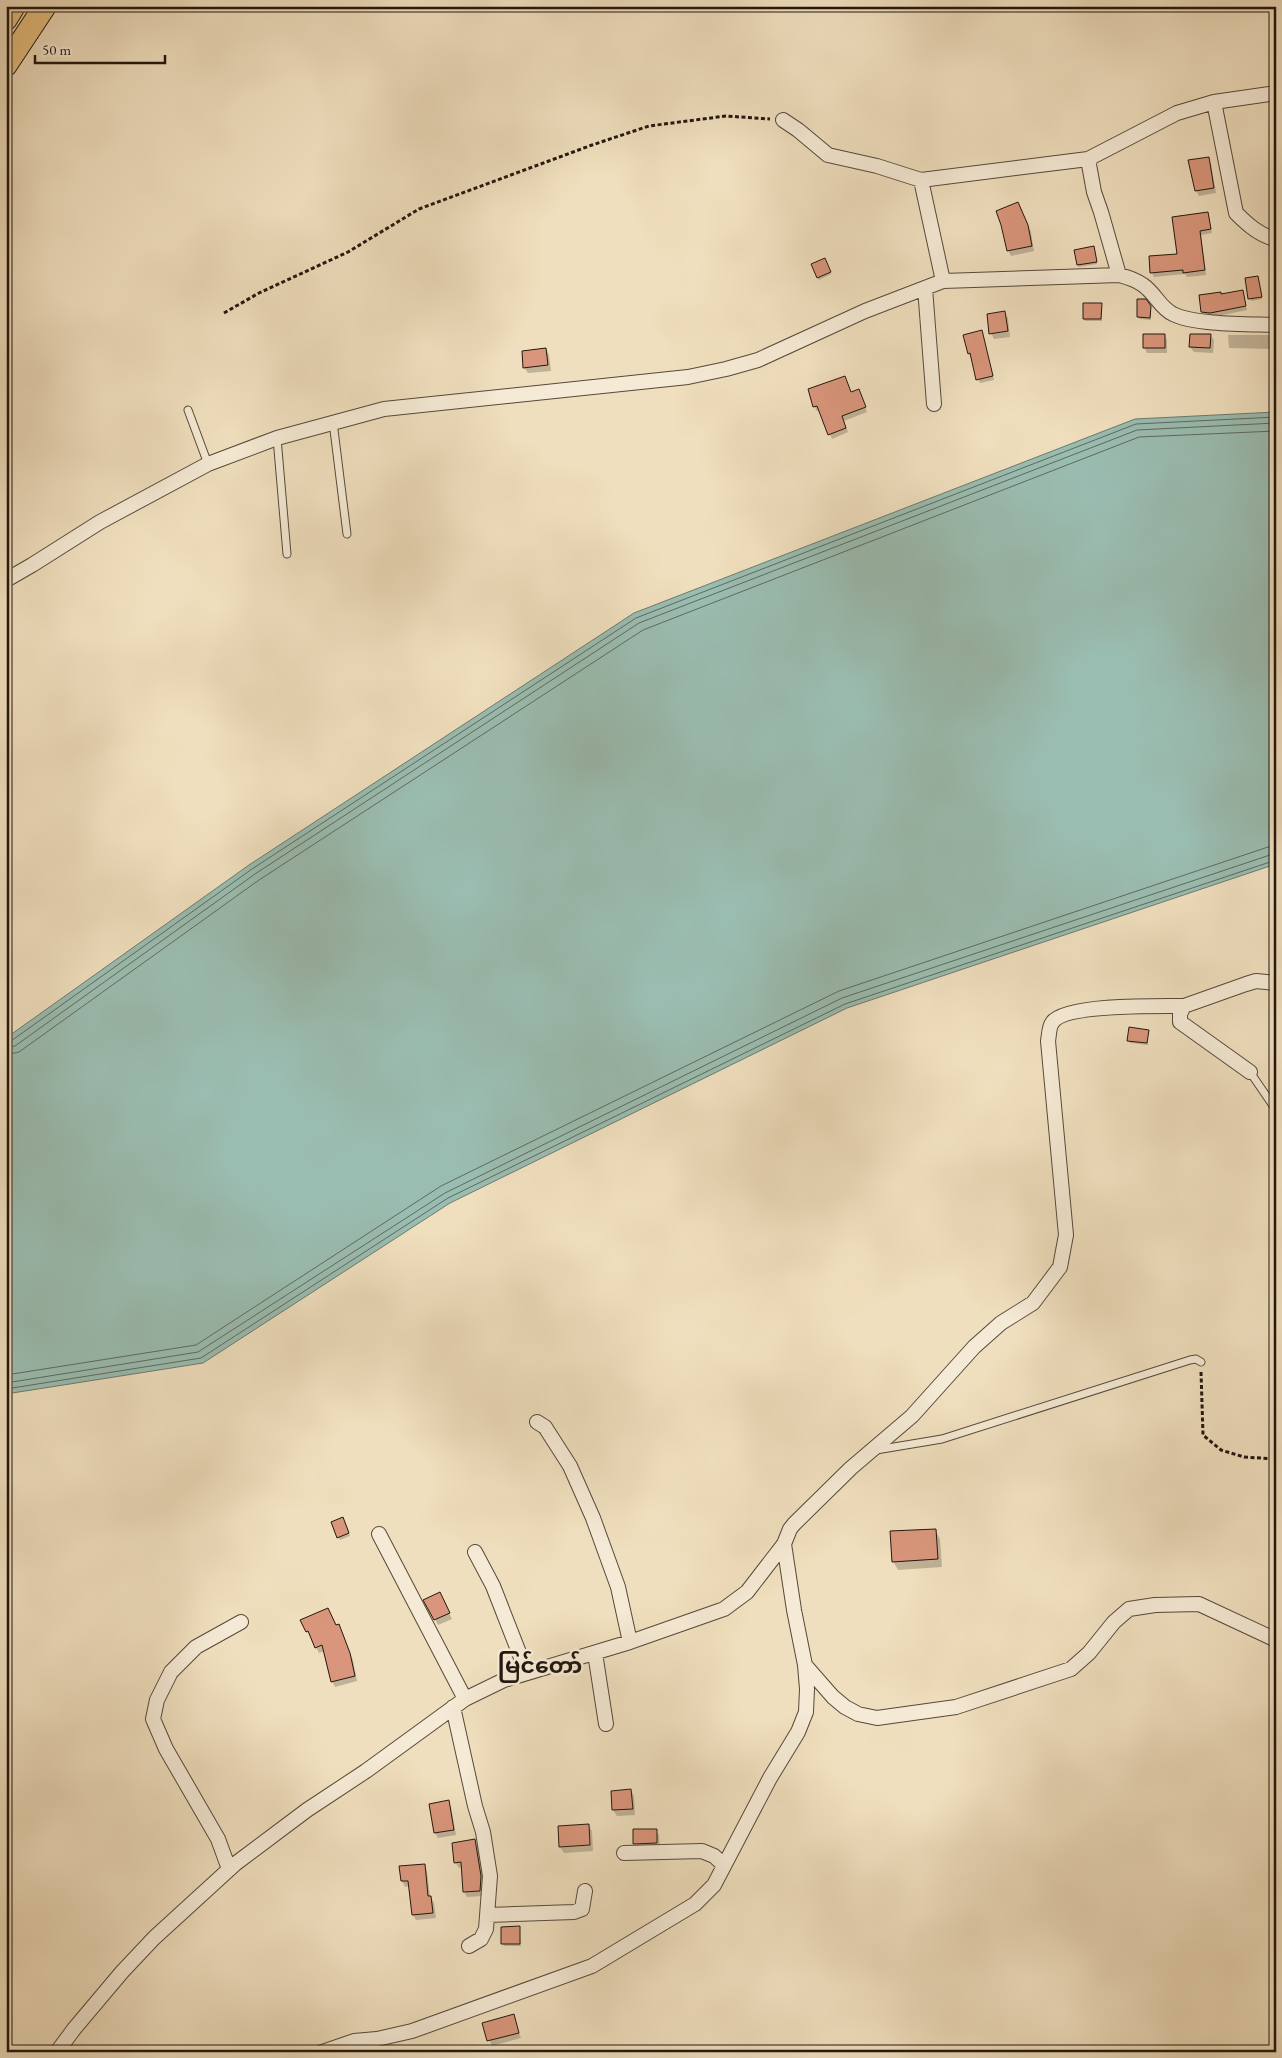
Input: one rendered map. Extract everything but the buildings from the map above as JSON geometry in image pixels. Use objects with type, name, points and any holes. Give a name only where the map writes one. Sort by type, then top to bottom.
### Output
[{"type":"main road","points":[[6,19],[14,6]]},
{"type":"main road","points":[[6,64],[45,6]]},
{"type":"street","points":[[783,120],[828,155],[877,166],[921,180],[1088,159],[1177,113],[1214,102],[1276,94]]},
{"type":"street","points":[[1214,102],[1236,213],[1249,226],[1270,238],[1276,239]]},
{"type":"street","points":[[1088,159],[1094,192],[1102,212],[1119,275]]},
{"type":"street","points":[[921,180],[943,281]]},
{"type":"street","points":[[6,580],[100,522],[208,464],[277,438],[384,409],[688,377],[726,369],[758,360],[865,311],[943,281],[1119,275],[1132,278],[1145,286],[1158,303],[1171,314],[1186,320],[1276,325]]},
{"type":"street","points":[[925,288],[934,404]]},
{"type":"street","points":[[57,2052],[98,2001],[154,1938],[229,1869],[308,1810],[366,1771],[459,1703],[504,1680],[630,1642],[724,1609],[747,1592],[784,1544],[794,1524],[851,1468],[912,1416],[974,1347],[1001,1323],[1033,1303],[1060,1267],[1066,1234],[1048,1042],[1052,1022],[1060,1016],[1098,1008],[1184,1006],[1256,981],[1276,983]]},
{"type":"street","points":[[1184,1006],[1180,1014],[1180,1022],[1250,1072]]},
{"type":"street","points":[[537,1422],[545,1426],[570,1466],[593,1518],[618,1587],[630,1642]]},
{"type":"street","points":[[379,1534],[459,1703],[490,1876],[486,1929],[481,1939],[469,1946]]},
{"type":"street","points":[[322,2052],[354,2041],[377,2039],[412,2031],[592,1966],[695,1904],[714,1885],[779,1763],[798,1732],[806,1712],[808,1689],[805,1665],[784,1544]]},
{"type":"street","points":[[475,1552],[493,1586],[527,1673]]},
{"type":"street","points":[[805,1665],[834,1698],[845,1707],[858,1714],[877,1718],[956,1707],[1072,1669],[1089,1653],[1114,1622],[1129,1609],[1155,1605],[1199,1604],[1274,1639]]},
{"type":"street","points":[[229,1869],[218,1839],[166,1749],[154,1719],[157,1700],[171,1672],[196,1647],[241,1622]]},
{"type":"street","points":[[595,1653],[606,1724]]},
{"type":"street","points":[[624,1853],[702,1851],[714,1856],[724,1865]]},
{"type":"street","points":[[488,1915],[574,1912],[582,1909],[585,1891]]},
{"type":"lane","points":[[188,410],[208,464]]},
{"type":"lane","points":[[333,422],[347,534]]},
{"type":"lane","points":[[277,438],[287,554]]},
{"type":"lane","points":[[1250,1072],[1276,1110]]},
{"type":"lane","points":[[871,1451],[942,1439],[1190,1360],[1196,1359],[1201,1362]]},
{"type":"path","points":[[224,313],[259,294],[348,252],[419,209],[649,126],[726,116],[783,120]]},
{"type":"path","points":[[1201,1362],[1203,1435],[1221,1450],[1244,1457],[1276,1459]]},
{"type":"water","points":[[1276,412],[1276,864],[847,1008],[450,1203],[203,1363],[6,1394],[6,1038],[249,865],[634,613],[1135,419]]},
{"type":"district","name":"မြင်တော်","points":[[540,1665]]}]
